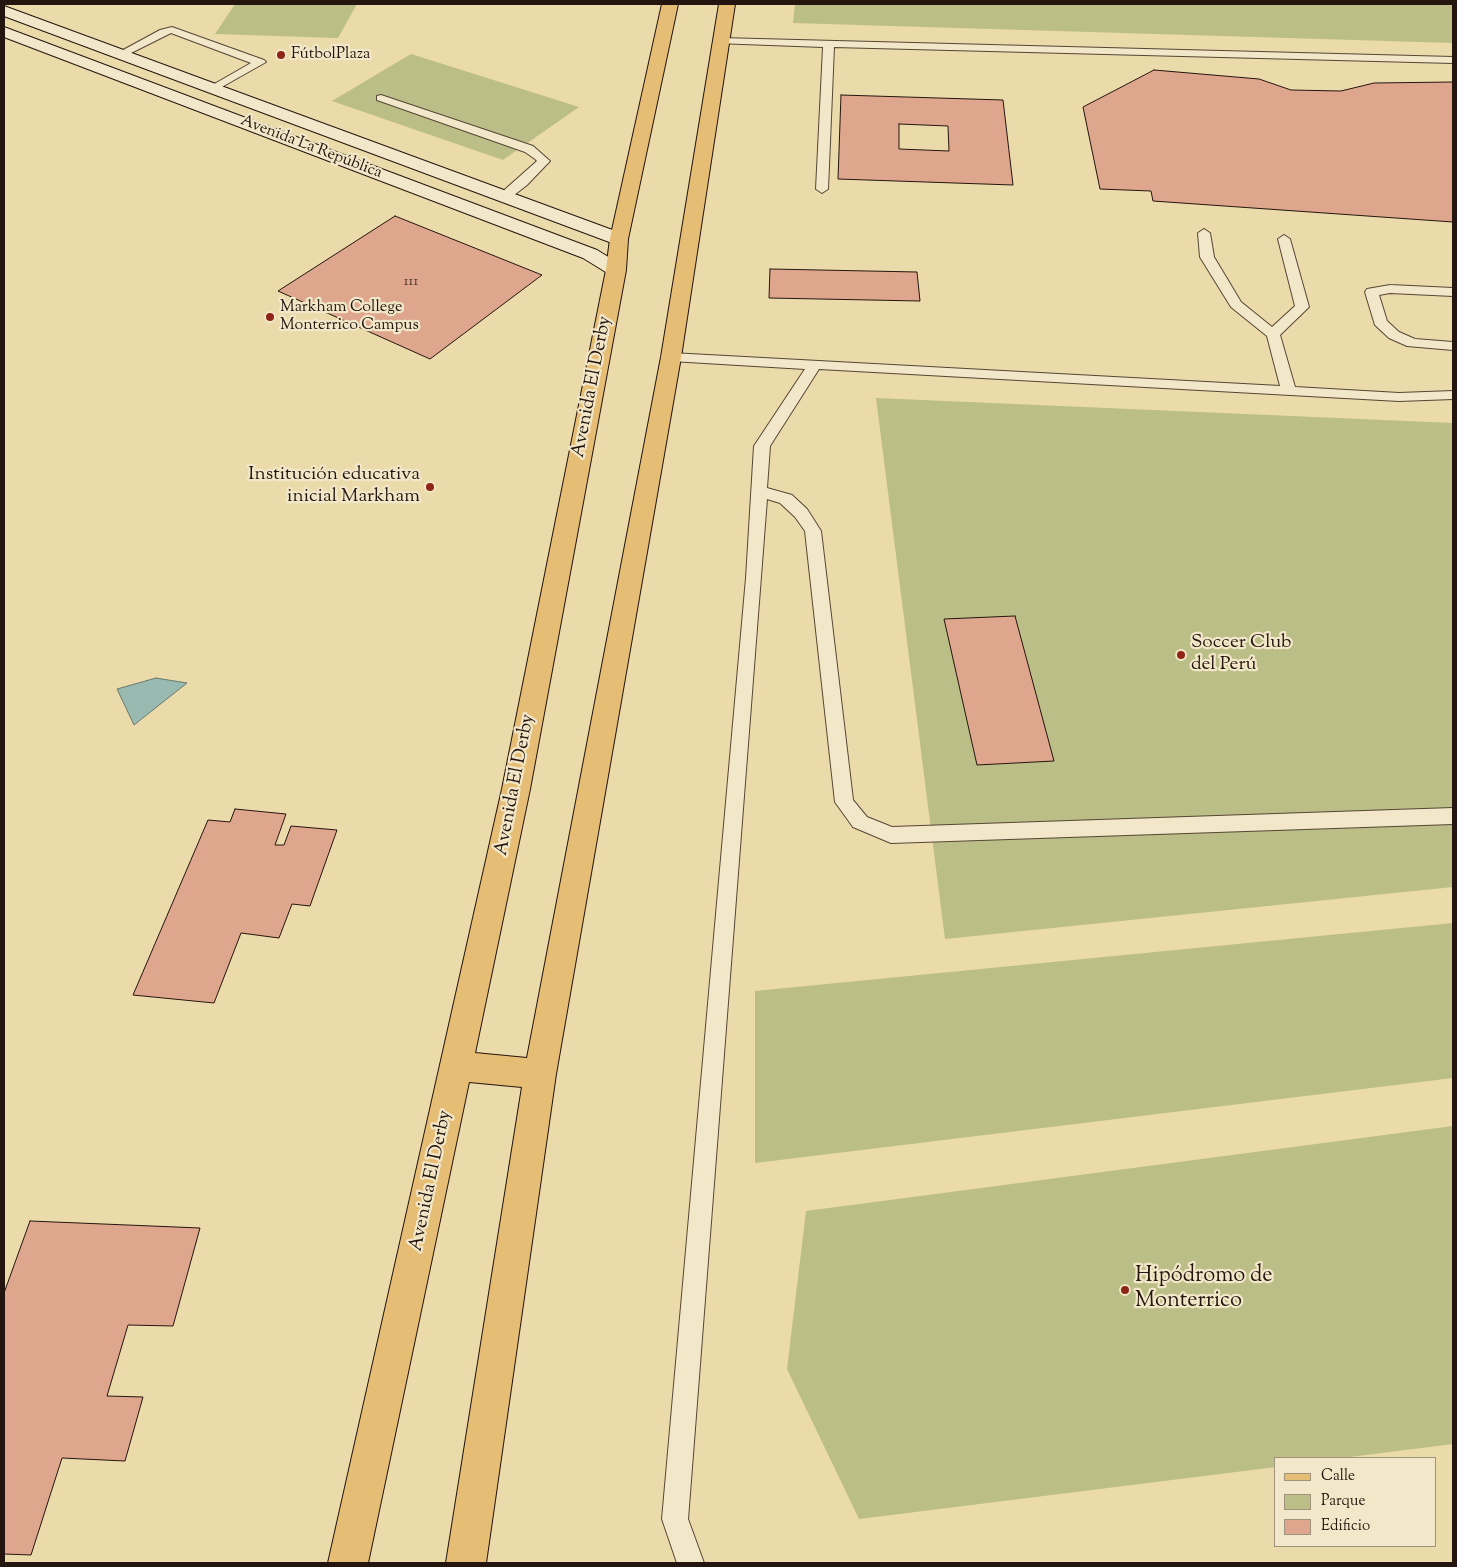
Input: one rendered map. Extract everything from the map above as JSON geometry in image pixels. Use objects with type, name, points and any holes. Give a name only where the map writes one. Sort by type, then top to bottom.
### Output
[{"type":"main road","name":"Avenida El Derby","points":[[348,1563],[516,789],[616,270],[619,239],[670,4]]},
{"type":"main road","points":[[466,1563],[540,1074],[671,357],[727,4]]},
{"type":"main road","points":[[720,41],[744,4]]},
{"type":"main road","points":[[457,1066],[540,1074]]},
{"type":"street","name":"Avenida La República","points":[[4,11],[619,239]]},
{"type":"street","name":"Avenida La República","points":[[4,32],[590,254],[616,270]]},
{"type":"lane","points":[[120,55],[164,32],[172,30],[260,62],[213,88]]},
{"type":"lane","points":[[720,41],[1453,60]]},
{"type":"lane","points":[[822,189],[829,44]]},
{"type":"lane","points":[[381,98],[529,149],[540,156],[544,160],[523,182],[505,196]]},
{"type":"lane","points":[[1204,233],[1207,257],[1236,304],[1253,320],[1273,334],[1289,391]]},
{"type":"lane","points":[[1273,334],[1302,307],[1284,240]]},
{"type":"lane","points":[[1453,292],[1390,289],[1372,292],[1380,322],[1394,335],[1412,344],[1453,346]]},
{"type":"lane","points":[[671,357],[1399,397],[1453,395]]},
{"type":"lane","points":[[690,1563],[675,1519],[754,578],[762,446],[815,365]]},
{"type":"lane","points":[[759,491],[786,499],[801,513],[812,531],[844,802],[860,822],[891,835],[1453,816]]},
{"type":"green space","points":[[235,4],[357,4],[338,38],[215,34]]},
{"type":"green space","points":[[795,4],[1453,4],[1453,43],[793,23]]},
{"type":"green space","points":[[411,54],[579,107],[503,160],[332,101]]},
{"type":"green space","name":"Soccer Club del Perú","points":[[876,398],[1453,423],[1453,887],[945,939]]},
{"type":"green space","points":[[1453,923],[1453,1078],[755,1163],[755,991]]},
{"type":"green space","name":"Hipódromo de Monterrico","points":[[1453,1126],[1453,1444],[1350,1457],[1274,1457],[1274,1467],[859,1519],[787,1369],[806,1211]]},
{"type":"water","points":[[156,678],[187,683],[134,725],[117,689]]},
{"type":"building","points":[[1154,70],[1259,79],[1291,90],[1341,91],[1374,83],[1453,82],[1453,222],[1153,201],[1151,191],[1100,189],[1083,107]]},
{"type":"building","points":[[841,95],[1003,100],[1013,185],[838,179]],"holes":[[[899,124],[948,126],[949,151],[899,149]]]},
{"type":"building","points":[[395,216],[542,275],[430,359],[278,291]]},
{"type":"building","points":[[770,269],[917,272],[920,301],[769,298]]},
{"type":"building","points":[[1015,616],[1054,761],[977,765],[944,619]]},
{"type":"building","points":[[235,809],[286,814],[275,845],[284,845],[291,826],[337,830],[310,906],[292,904],[279,938],[241,933],[214,1003],[133,995],[208,820],[230,822]]},
{"type":"building","points":[[30,1221],[200,1228],[173,1326],[128,1325],[107,1396],[143,1397],[125,1461],[62,1458],[31,1555],[4,1554],[4,1293]]},
{"type":"place","name":"FútbolPlaza","points":[[281,55]]},
{"type":"place","name":"Markham College Monterrico Campus","points":[[270,317]]},
{"type":"place","name":"Institución educativa inicial Markham","points":[[430,487]]},
{"type":"place","name":"Soccer Club del Perú","points":[[1181,655]]},
{"type":"place","name":"Hipódromo de Monterrico","points":[[1125,1290]]}]
